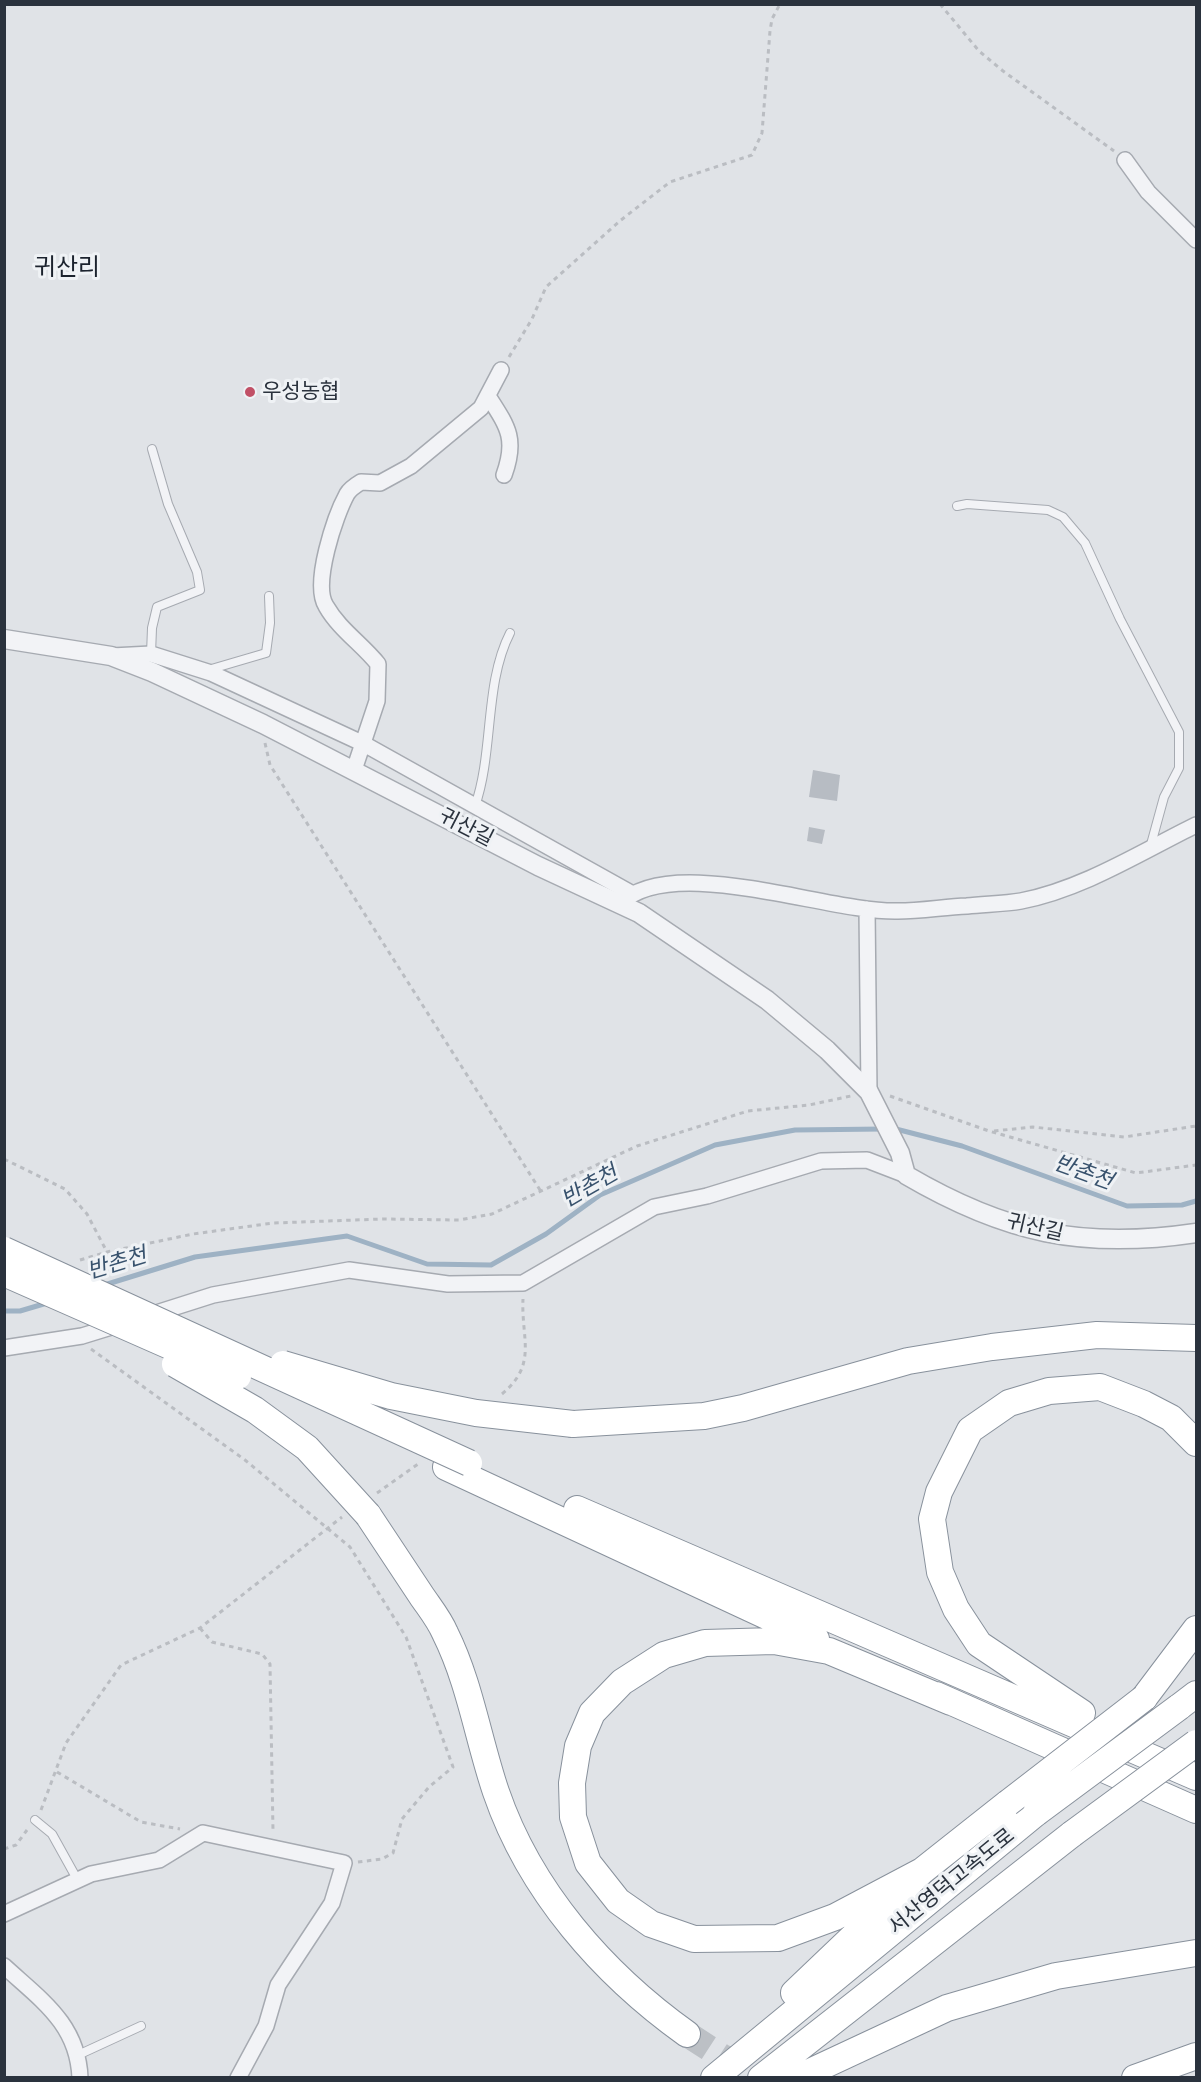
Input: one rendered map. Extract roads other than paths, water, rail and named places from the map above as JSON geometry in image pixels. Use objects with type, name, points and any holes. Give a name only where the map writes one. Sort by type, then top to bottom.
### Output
[{"type":"highway","points":[[4,1250],[198,1338],[951,1702]]},
{"type":"highway","points":[[4,1273],[1146,1753],[1197,1777]]},
{"type":"highway","points":[[32,1286],[255,1410],[307,1449],[361,1510],[445,1631],[465,1680],[500,1802],[511,1832],[536,1877],[570,1925],[622,1982],[687,2034]]},
{"type":"highway","points":[[198,1338],[391,1396],[476,1413],[573,1424],[704,1416],[743,1408],[908,1361],[992,1347],[1097,1335],[1197,1338]]},
{"type":"highway","points":[[1146,1753],[980,1644],[956,1609],[940,1572],[932,1519],[939,1492],[970,1430],[1009,1403],[1049,1391],[1100,1388],[1144,1404],[1171,1418],[1197,1443]]},
{"type":"highway","points":[[1144,1698],[1197,1629]]},
{"type":"highway","points":[[921,1871],[835,1917],[778,1938],[694,1939],[651,1924],[618,1901],[588,1863],[573,1817],[572,1783],[578,1746],[592,1713],[622,1682],[664,1655],[705,1643],[774,1641],[829,1651],[1197,1810]]},
{"type":"highway","points":[[704,2078],[921,1871],[1197,1657]]},
{"type":"highway","name":"서산영덕고속도로","points":[[714,2078],[1036,1813],[1188,1700]]},
{"type":"highway","name":"서산영덕고속도로","points":[[761,2078],[1072,1834],[1197,1743]]},
{"type":"highway","points":[[797,2078],[947,2008],[1056,1976],[1197,1953]]},
{"type":"highway","points":[[1135,2078],[1197,2056]]},
{"type":"street","points":[[1125,160],[1148,192],[1197,240]]},
{"type":"street","points":[[354,770],[377,701],[378,664],[341,627],[324,603],[321,580],[333,532],[348,492],[361,482],[380,483],[411,466],[481,408],[501,370]]},
{"type":"street","points":[[488,396],[511,435],[511,456],[504,475]]},
{"type":"street","name":"귀산길","points":[[4,639],[111,656],[152,672],[263,724],[538,866],[625,898],[639,913],[767,1000],[827,1050],[873,1100],[900,1153],[906,1175],[952,1202],[1029,1229],[1076,1237],[1116,1240],[1197,1233]]},
{"type":"street","points":[[111,656],[151,654],[204,671],[364,744],[476,806],[625,898],[666,882],[762,891],[867,909],[898,911],[1021,901],[1077,884],[1197,825]]},
{"type":"street","points":[[867,909],[873,1100]]},
{"type":"street","points":[[4,1348],[76,1337],[213,1296],[349,1270],[448,1284],[523,1283],[654,1207],[707,1196],[821,1161],[867,1160],[906,1175]]},
{"type":"street","points":[[4,1914],[91,1874],[159,1860],[203,1833],[344,1863],[332,1903],[278,1985],[266,2026],[238,2078]]},
{"type":"street","points":[[4,1966],[64,2024],[77,2046],[80,2078]]},
{"type":"lane","points":[[151,654],[152,628],[157,607],[200,590],[197,572],[168,504],[152,449]]},
{"type":"lane","points":[[957,506],[967,504],[1048,510],[1063,517],[1085,543],[1120,619],[1179,732],[1179,768],[1164,797],[1150,848]]},
{"type":"lane","points":[[204,671],[266,652],[270,623],[268,596]]},
{"type":"lane","points":[[476,806],[483,783],[494,699],[504,646],[510,633]]},
{"type":"lane","points":[[35,1820],[52,1834],[77,1880]]},
{"type":"lane","points":[[78,2055],[141,2025]]},
{"type":"waterway","name":"반촌천","points":[[892,1128],[962,1146],[1127,1206],[1182,1205],[1196,1201]]},
{"type":"waterway","name":"반촌천","points":[[101,1286],[195,1257],[347,1236],[427,1264],[491,1265],[546,1234],[600,1195],[715,1145],[795,1130],[883,1129]]},
{"type":"waterway","name":"반촌천","points":[[4,1311],[20,1311],[47,1303]]},
{"type":"tunnel","points":[[687,2034],[721,2056],[764,2078]]},
{"type":"place","name":"우성농협","points":[[250,392]]},
{"type":"district","name":"귀산리","points":[[67,268]]}]
